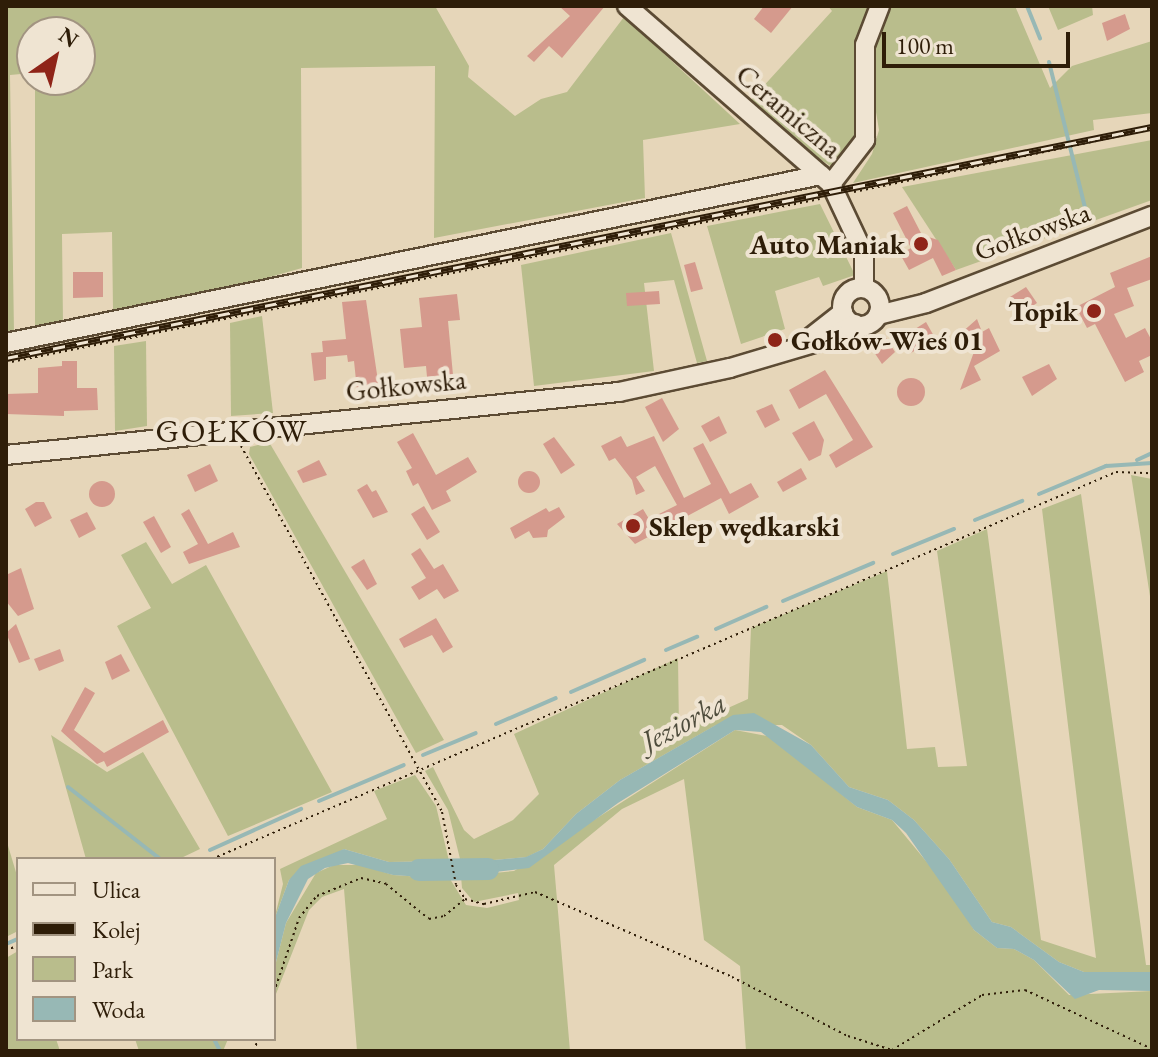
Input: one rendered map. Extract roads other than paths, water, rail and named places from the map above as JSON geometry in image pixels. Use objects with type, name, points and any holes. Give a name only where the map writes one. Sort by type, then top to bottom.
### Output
[{"type":"street","name":"Ceramiczna","points":[[627,6],[830,185],[864,254],[864,288]]},
{"type":"street","points":[[6,343],[830,185],[865,140],[865,45],[880,6]]},
{"type":"street","name":"Gołkowska","points":[[6,455],[619,392],[730,368],[806,341],[849,318],[868,324],[878,308],[931,297],[1152,216]]},
{"type":"street","points":[[849,318],[847,294],[864,288],[878,308]]},
{"type":"water","points":[[754,713],[811,745],[849,787],[888,800],[914,820],[949,859],[992,922],[1011,927],[1059,962],[1084,972],[1152,972],[1152,991],[1099,990],[1075,999],[1034,960],[1014,949],[997,948],[974,930],[906,833],[892,820],[857,807],[761,732],[735,730],[618,803],[529,868],[461,876],[461,863],[526,857],[543,849],[576,814],[620,780],[733,715]]},
{"type":"water","points":[[344,849],[389,862],[449,861],[450,879],[393,875],[348,863],[325,868],[308,879],[286,923],[276,962],[276,915],[289,880],[301,866]]},
{"type":"waterway","points":[[1027,6],[1040,39]]},
{"type":"waterway","points":[[1049,62],[1088,220]]},
{"type":"waterway","points":[[1137,460],[1152,453]]},
{"type":"waterway","points":[[1039,494],[1106,466],[1152,463]]},
{"type":"waterway","points":[[975,520],[1022,501]]},
{"type":"waterway","points":[[893,554],[954,529]]},
{"type":"waterway","points":[[783,601],[873,563]]},
{"type":"waterway","points":[[716,629],[766,607]]},
{"type":"waterway","points":[[666,650],[697,637]]},
{"type":"waterway","points":[[571,692],[644,660]]},
{"type":"waterway","points":[[496,724],[556,698]]},
{"type":"waterway","points":[[423,755],[476,733]]},
{"type":"waterway","points":[[319,801],[404,765]]},
{"type":"waterway","points":[[68,787],[157,857]]},
{"type":"waterway","points":[[210,850],[301,809]]},
{"type":"waterway","name":"Jeziorka","points":[[419,870],[488,869]]},
{"type":"waterway","points":[[6,944],[16,940]]},
{"type":"waterway","points":[[215,1041],[220,1051]]},
{"type":"railway","points":[[6,358],[1152,127]]},
{"type":"place","name":"Auto Maniak","points":[[921,244]]},
{"type":"place","name":"Topik","points":[[1094,311]]},
{"type":"place","name":"Gołków-Wieś 01","points":[[775,340]]},
{"type":"place","name":"Sklep wędkarski","points":[[633,526]]},
{"type":"district","name":"GOŁKÓW","points":[[232,431]]}]
